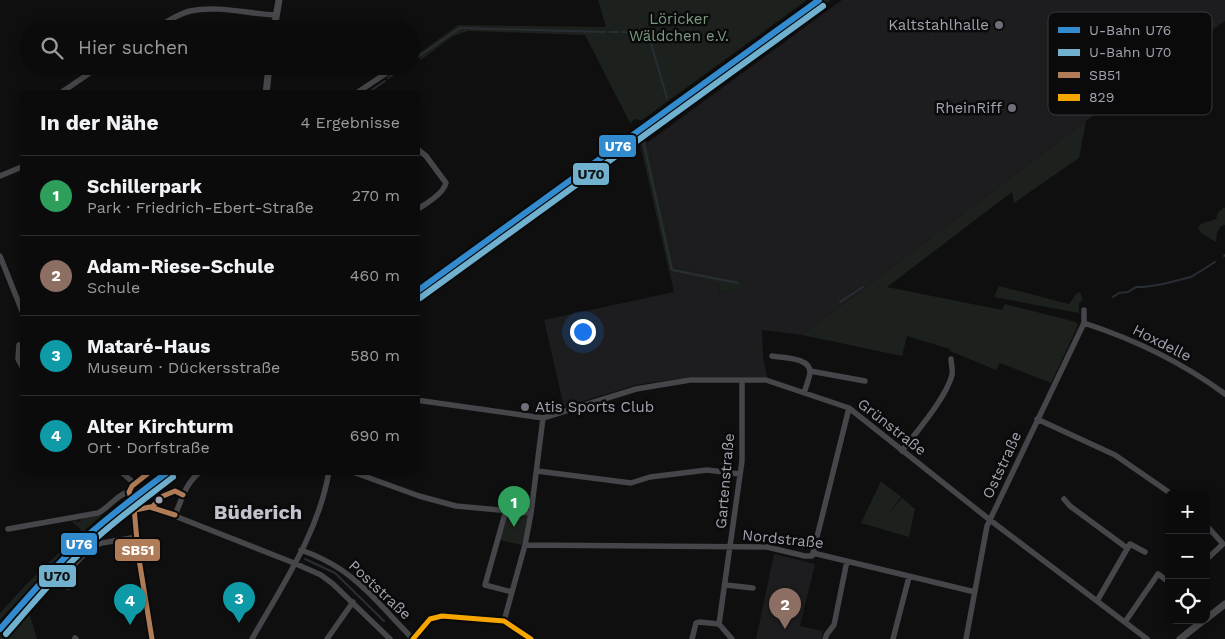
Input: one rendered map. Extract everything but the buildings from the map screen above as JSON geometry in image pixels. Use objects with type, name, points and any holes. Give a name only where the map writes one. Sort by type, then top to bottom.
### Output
[{"type":"main road","points":[[275,20],[279,0]]},
{"type":"main road","points":[[266,90],[268,75]]},
{"type":"main road","points":[[146,475],[130,488],[130,494],[135,510],[137,537],[152,639]]},
{"type":"main road","points":[[1210,615],[1225,604]]},
{"type":"main road","points":[[1180,639],[1199,624]]},
{"type":"street","points":[[169,20],[189,11],[208,8],[276,15]]},
{"type":"street","points":[[66,90],[87,75]]},
{"type":"street","points":[[361,90],[384,75]]},
{"type":"street","points":[[420,151],[426,156],[446,183],[444,190],[420,208]]},
{"type":"street","points":[[0,176],[20,168]]},
{"type":"street","points":[[0,256],[20,306]]},
{"type":"street","name":"Oststraße","points":[[966,639],[986,532],[990,520],[1084,323],[1084,310]]},
{"type":"street","name":"Hoxdelle","points":[[1084,323],[1121,337],[1167,359],[1225,394]]},
{"type":"street","points":[[772,356],[800,360],[807,365],[810,371],[804,393]]},
{"type":"street","points":[[902,451],[931,413],[946,389],[951,376],[951,359]]},
{"type":"street","points":[[810,371],[864,382]]},
{"type":"street","name":"Grünstraße","points":[[543,418],[636,389],[690,380],[766,380],[849,408],[990,520],[1147,639]]},
{"type":"street","name":"Gartenstraße","points":[[719,624],[742,461],[742,380]]},
{"type":"street","points":[[420,401],[543,418],[531,513],[504,621]]},
{"type":"street","points":[[813,553],[849,408]]},
{"type":"street","points":[[1037,419],[1115,455],[1165,489]]},
{"type":"street","points":[[536,471],[631,484],[650,477],[707,470],[740,474]]},
{"type":"street","points":[[125,475],[135,484]]},
{"type":"street","points":[[175,515],[191,479],[196,475]]},
{"type":"street","points":[[252,639],[301,550],[320,511],[328,475]]},
{"type":"street","points":[[361,475],[419,496],[456,506],[531,513]]},
{"type":"street","points":[[152,507],[163,496],[175,491],[183,495]]},
{"type":"street","points":[[8,529],[98,513],[122,494],[130,494]]},
{"type":"street","points":[[1064,499],[1070,506],[1127,548]]},
{"type":"street","name":"Poststraße","points":[[135,510],[152,507],[175,515],[294,563],[327,579],[390,639]]},
{"type":"street","points":[[506,510],[485,585],[512,592]]},
{"type":"street","points":[[1210,530],[1223,544],[1210,556]]},
{"type":"street","points":[[68,587],[67,575],[69,570],[91,547],[137,537]]},
{"type":"street","points":[[1097,601],[1130,544],[1145,552]]},
{"type":"street","name":"Nordstraße","points":[[524,545],[767,547],[805,556],[812,556],[813,553],[975,592]]},
{"type":"street","name":"Poststraße","points":[[301,550],[320,557],[347,574],[413,639]]},
{"type":"street","points":[[826,639],[826,634],[834,625],[847,561]]},
{"type":"street","points":[[1125,622],[1158,574],[1165,579]]},
{"type":"street","points":[[894,639],[909,577]]},
{"type":"street","points":[[726,585],[753,588]]},
{"type":"street","points":[[327,639],[353,602]]},
{"type":"street","points":[[413,639],[430,619],[436,617],[504,621],[531,639]]},
{"type":"street","points":[[692,639],[696,623],[699,622],[719,624],[732,639]]},
{"type":"shaded area","points":[[842,0],[1225,0],[1225,21],[1212,30],[1212,12],[1048,12],[1048,115],[1094,115],[802,335],[762,330],[763,357],[767,377],[691,377],[636,385],[564,407],[544,320],[674,292],[669,271],[719,284],[720,293],[742,288],[738,280],[675,268],[647,143]]},
{"type":"shaded area","points":[[774,554],[815,564],[800,626],[823,631],[821,639],[756,639]]},
{"type":"green space","name":"Löricker Wäldchen e.V.","points":[[598,0],[807,0],[642,120],[635,119],[630,123],[585,35],[468,31],[453,36],[421,60],[420,59],[420,53],[458,25],[606,27]]},
{"type":"green space","points":[[824,0],[831,0],[690,103],[652,129],[649,126]]},
{"type":"green space","points":[[1086,121],[1079,158],[1014,203],[1012,192],[887,287],[1002,310],[1005,304],[1076,322],[1078,325],[1051,383],[1000,363],[996,370],[950,351],[950,349],[907,336],[902,356],[802,335]]},
{"type":"green space","points":[[644,137],[647,143],[675,268],[738,280],[743,288],[720,293],[719,284],[669,271],[640,143],[640,139]]},
{"type":"green space","points":[[1225,208],[1225,225],[1221,226],[1217,232],[1216,242],[1201,233],[1198,228],[1201,224],[1216,219],[1218,213]]},
{"type":"green space","points":[[999,286],[1069,304],[1077,293],[1080,292],[1083,300],[1079,303],[1079,313],[994,297]]},
{"type":"green space","points":[[881,481],[901,497],[890,512],[902,498],[915,509],[909,537],[861,523]]},
{"type":"green space","points":[[507,513],[528,515],[522,545],[500,540]]},
{"type":"green space","points":[[102,515],[83,532],[72,521],[76,520],[77,522],[81,521],[81,519]]},
{"type":"green space","points":[[80,534],[0,620],[0,613],[9,603]]},
{"type":"green space","points":[[27,605],[37,639],[0,639],[0,635]]},
{"type":"waterway","points":[[420,55],[460,28],[605,32]]},
{"type":"waterway","points":[[610,32],[618,32]]},
{"type":"waterway","points":[[622,32],[648,33],[667,98]]},
{"type":"waterway","points":[[388,78],[392,75]]},
{"type":"waterway","points":[[372,90],[385,81]]},
{"type":"waterway","points":[[646,139],[643,140],[672,270],[738,283]]},
{"type":"waterway","points":[[1113,297],[1136,287],[1163,284],[1191,277],[1215,262]]},
{"type":"waterway","points":[[840,302],[863,287]]},
{"type":"waterway","points":[[305,559],[335,573],[384,621]]},
{"type":"metro line","name":"U76","points":[[420,289],[819,0]]},
{"type":"metro line","name":"U70","points":[[420,298],[823,6]]},
{"type":"metro line","name":"U76","points":[[0,629],[53,570],[87,536],[164,475]]},
{"type":"metro line","name":"U70","points":[[6,634],[48,586],[81,553],[132,508],[173,477]]},
{"type":"transit line","name":"SB51","points":[[146,475],[132,486],[129,492],[134,507],[138,553],[152,639]]},
{"type":"transit line","name":"SB51","points":[[152,507],[163,496],[175,491],[183,495]]},
{"type":"transit line","name":"SB51","points":[[135,510],[150,507],[175,515]]},
{"type":"transit line","name":"829","points":[[413,639],[430,619],[442,616],[504,621],[531,639]]},
{"type":"place","name":"Kaltstahlhalle","points":[[999,25]]},
{"type":"place","name":"RheinRiff","points":[[1012,108]]},
{"type":"place","name":"Atis Sports Club","points":[[525,407]]},
{"type":"place","name":"Schillerpark","points":[[514,527]]},
{"type":"place","name":"Mataré-Haus","points":[[239,623]]},
{"type":"place","name":"Alter Kirchturm","points":[[130,625]]},
{"type":"place","name":"Adam-Riese-Schule","points":[[785,629]]},
{"type":"district","name":"Büderich","points":[[258,512]]}]
